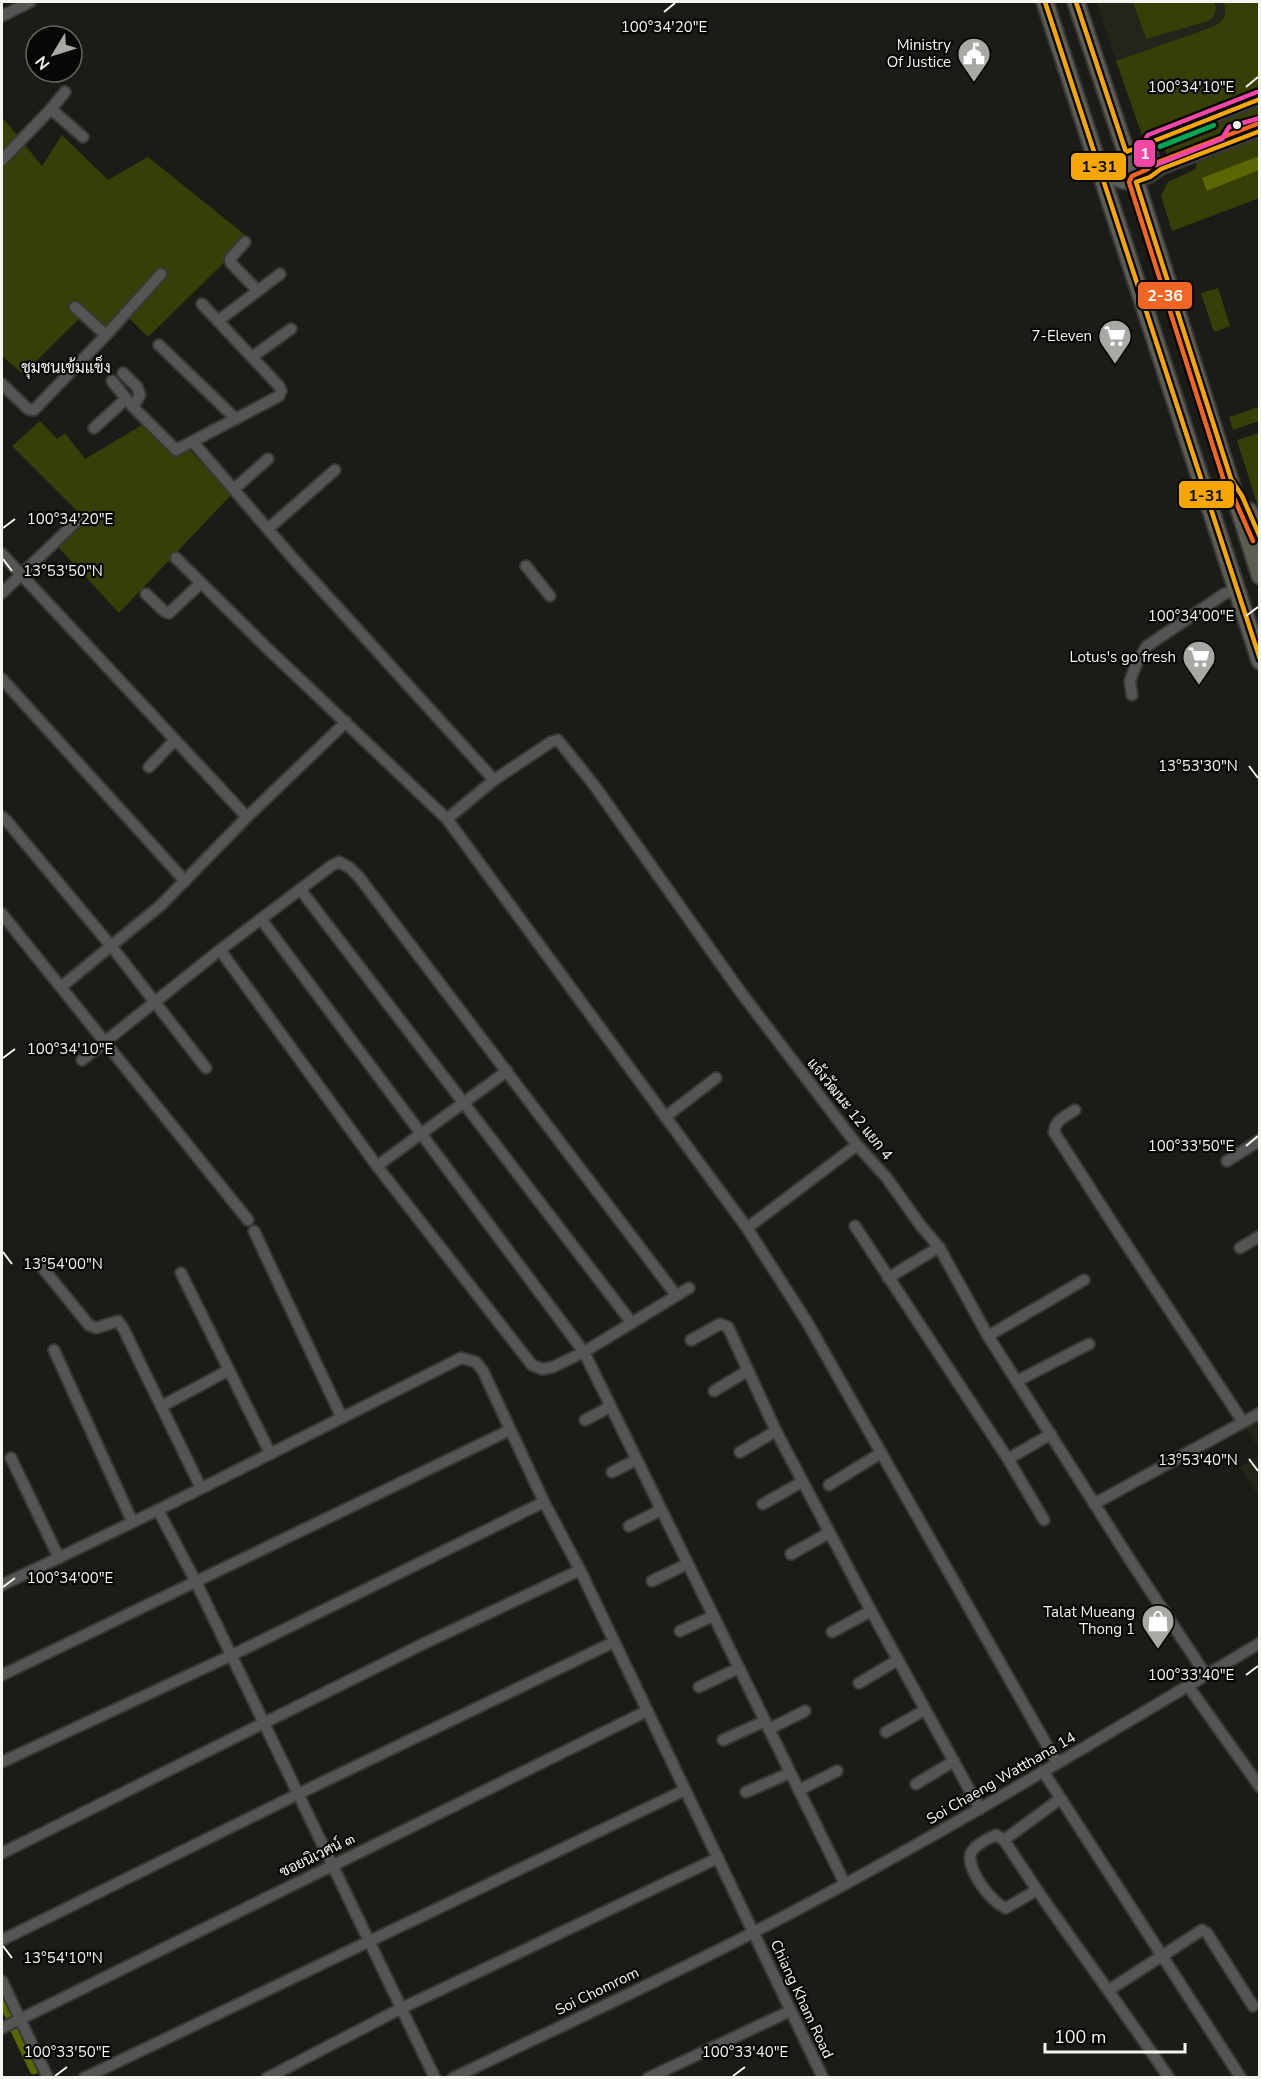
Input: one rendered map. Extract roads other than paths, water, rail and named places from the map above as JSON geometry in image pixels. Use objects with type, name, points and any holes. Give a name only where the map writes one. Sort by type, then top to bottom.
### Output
[{"type":"main road","points":[[1045,2],[1260,661]]},
{"type":"main road","points":[[1076,2],[1136,182],[1260,576]]},
{"type":"main road","points":[[1095,154],[1109,172],[1125,183],[1136,182]]},
{"type":"main road","points":[[1231,479],[1242,496],[1260,538]]},
{"type":"main road","points":[[1206,492],[1216,507],[1260,634]]},
{"type":"street","points":[[2,16],[30,2]]},
{"type":"street","points":[[2,160],[51,109],[64,92]]},
{"type":"street","points":[[1126,153],[1260,99]]},
{"type":"street","points":[[51,109],[83,137]]},
{"type":"street","points":[[1136,182],[1150,177],[1161,169],[1260,131]]},
{"type":"street","points":[[1152,141],[1154,161],[1161,169]]},
{"type":"street","points":[[245,242],[230,259],[231,263],[257,290]]},
{"type":"street","points":[[2,384],[28,409],[34,410],[161,274]]},
{"type":"street","points":[[218,321],[280,274]]},
{"type":"street","points":[[112,381],[171,448],[176,450],[279,396],[281,391],[279,386],[202,304]]},
{"type":"street","points":[[75,306],[106,335]]},
{"type":"street","points":[[252,357],[291,329]]},
{"type":"street","points":[[159,345],[236,419]]},
{"type":"street","points":[[93,428],[140,395],[137,387],[123,373]]},
{"type":"street","points":[[193,442],[291,556],[494,780],[447,819]]},
{"type":"street","points":[[234,489],[268,459]]},
{"type":"street","points":[[269,528],[335,470]]},
{"type":"street","points":[[2,593],[80,518]]},
{"type":"street","points":[[2,554],[247,817]]},
{"type":"street","points":[[176,558],[447,819],[666,1117],[747,1228],[807,1322],[1057,1763]]},
{"type":"street","points":[[526,566],[550,596]]},
{"type":"street","points":[[146,594],[169,613],[201,583]]},
{"type":"street","points":[[1132,695],[1130,681],[1137,662],[1147,646],[1224,594],[1235,590]]},
{"type":"street","points":[[2,679],[185,882]]},
{"type":"street","points":[[61,987],[161,905],[247,817],[346,722]]},
{"type":"street","points":[[149,767],[175,740]]},
{"type":"street","name":"แจ้งวัฒนะ 12 แยก 4","points":[[494,780],[551,742],[558,740],[564,746],[742,994],[857,1145],[939,1247],[988,1336],[1206,1675]]},
{"type":"street","points":[[2,817],[112,947],[206,1068]]},
{"type":"street","points":[[82,1060],[220,950],[339,862],[359,877],[676,1295]]},
{"type":"street","points":[[300,889],[632,1323]]},
{"type":"street","points":[[2,914],[248,1220]]},
{"type":"street","points":[[261,919],[584,1352],[845,1884]]},
{"type":"street","points":[[220,950],[378,1166],[532,1365],[542,1369],[553,1367],[584,1352],[689,1288]]},
{"type":"street","points":[[378,1166],[507,1071]]},
{"type":"street","points":[[666,1117],[716,1078]]},
{"type":"street","points":[[1075,1110],[1059,1120],[1054,1126],[1054,1132],[1244,1422]]},
{"type":"street","points":[[1227,1161],[1260,1140]]},
{"type":"street","points":[[747,1228],[857,1145]]},
{"type":"street","points":[[855,1226],[1008,1460],[1044,1520]]},
{"type":"street","points":[[2,1585],[342,1418],[254,1232]]},
{"type":"street","points":[[1240,1248],[1260,1236]]},
{"type":"street","points":[[888,1278],[939,1247]]},
{"type":"street","points":[[41,1266],[89,1325],[96,1328],[118,1321],[201,1488]]},
{"type":"street","points":[[181,1274],[270,1453]]},
{"type":"street","points":[[988,1336],[1084,1280]]},
{"type":"street","points":[[691,1340],[720,1324],[728,1327],[747,1371],[802,1482],[980,1809]]},
{"type":"street","points":[[1017,1381],[1089,1344]]},
{"type":"street","points":[[54,1350],[132,1521]]},
{"type":"street","name":"Chiang Kham Road","points":[[342,1418],[461,1359],[476,1362],[483,1371],[544,1502],[580,1570],[754,1932],[822,2078]]},
{"type":"street","points":[[162,1406],[229,1370]]},
{"type":"street","points":[[714,1391],[747,1371]]},
{"type":"street","points":[[585,1420],[610,1407]]},
{"type":"street","points":[[1094,1504],[1260,1413]]},
{"type":"street","points":[[2,1675],[510,1430]]},
{"type":"street","points":[[740,1452],[776,1431]]},
{"type":"street","points":[[1008,1460],[1051,1434]]},
{"type":"street","points":[[829,1485],[881,1453]]},
{"type":"street","points":[[11,1458],[59,1558]]},
{"type":"street","points":[[612,1472],[636,1460]]},
{"type":"street","points":[[764,1504],[802,1482]]},
{"type":"street","points":[[2,1762],[230,1656],[544,1502]]},
{"type":"street","points":[[158,1510],[196,1582],[435,2078]]},
{"type":"street","points":[[628,1526],[661,1510]]},
{"type":"street","points":[[791,1554],[829,1533]]},
{"type":"street","points":[[652,1581],[687,1563]]},
{"type":"street","points":[[2,1853],[425,1643],[580,1570]]},
{"type":"street","points":[[832,1632],[871,1611]]},
{"type":"street","points":[[680,1631],[713,1616]]},
{"type":"street","points":[[2,1940],[297,1794],[614,1642]]},
{"type":"street","name":"Soi Chaeng Watthana 14","points":[[754,1932],[980,1809],[1260,1643]]},
{"type":"street","points":[[859,1683],[898,1660]]},
{"type":"street","points":[[699,1687],[739,1668]]},
{"type":"street","points":[[1188,1686],[1260,1787]]},
{"type":"street","points":[[886,1732],[925,1710]]},
{"type":"street","name":"ซอยนิเวศน์ ๓","points":[[2,2028],[647,1711]]},
{"type":"street","points":[[723,1740],[806,1711]]},
{"type":"street","points":[[916,1784],[954,1761]]},
{"type":"street","points":[[799,1790],[837,1771]]},
{"type":"street","points":[[1043,1771],[1240,2078]]},
{"type":"street","points":[[746,1792],[790,1773]]},
{"type":"street","points":[[84,2078],[685,1790]]},
{"type":"street","points":[[1004,1840],[1060,1799]]},
{"type":"street","points":[[1037,1890],[1006,1908],[998,1906],[987,1893],[970,1864],[974,1848],[996,1835],[1004,1840],[1169,2078]]},
{"type":"street","points":[[267,2078],[402,2008],[718,1858]]},
{"type":"street","points":[[1109,1990],[1202,1930],[1253,2006]]},
{"type":"street","name":"Soi Chomrom","points":[[453,2078],[754,1932]]},
{"type":"street","points":[[2,1981],[48,2078]]},
{"type":"street","points":[[648,2078],[790,2011]]},
{"type":"waterway","points":[[2,2000],[9,2015]]},
{"type":"waterway","points":[[15,2030],[34,2070]]},
{"type":"place","name":"Ministry Of Justice","points":[[974,83]]},
{"type":"place","name":"7-Eleven","points":[[1115,365]]},
{"type":"place","name":"Lotus's go fresh","points":[[1199,686]]},
{"type":"place","name":"Talat Mueang Thong 1","points":[[1158,1650]]},
{"type":"district","name":"ชุมชนเข้มแข็ง","points":[[66,367]]}]
